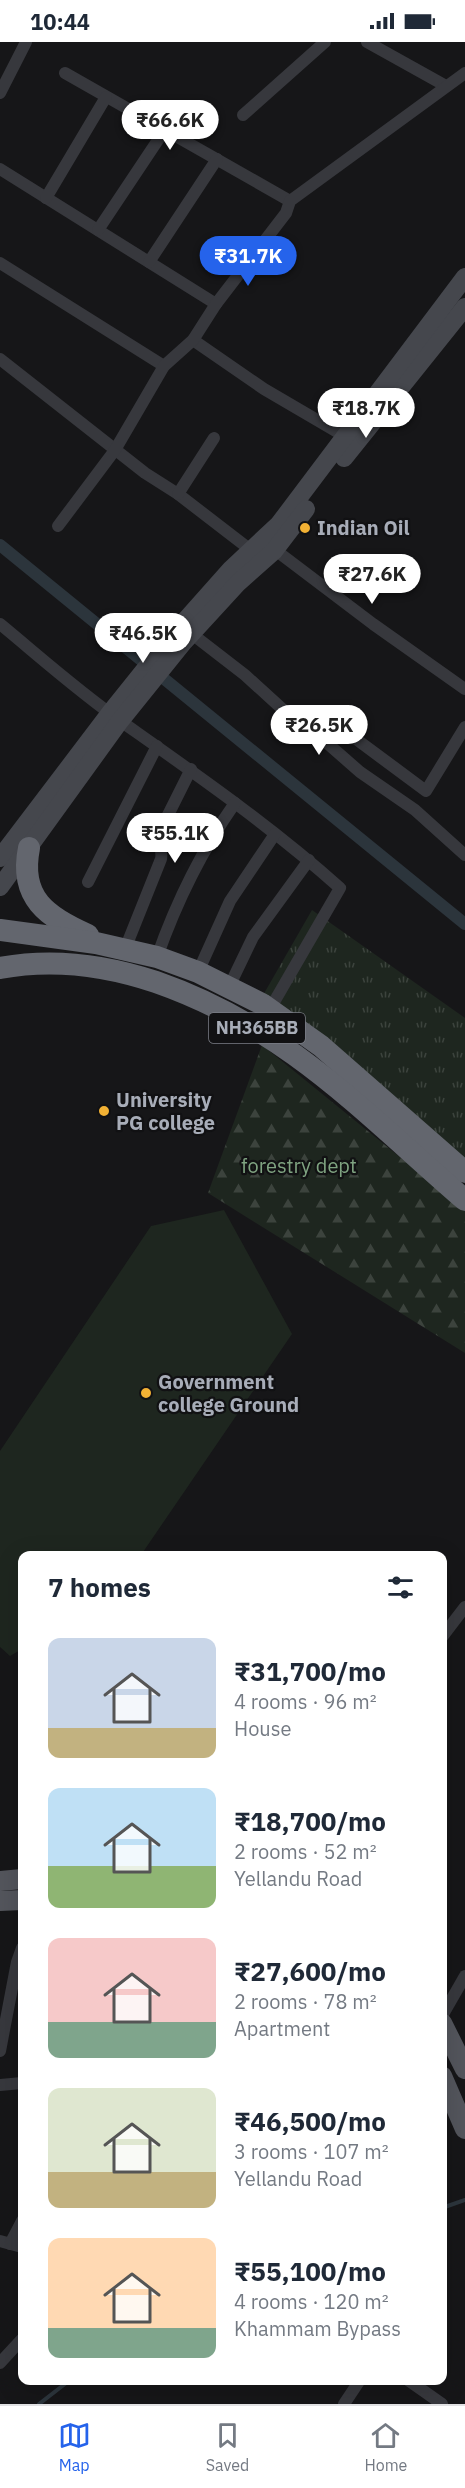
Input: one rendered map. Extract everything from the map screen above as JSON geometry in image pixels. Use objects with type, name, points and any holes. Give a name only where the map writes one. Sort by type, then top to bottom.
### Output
[{"type":"highway","points":[[29,848],[26,874],[28,887],[44,910],[73,928],[125,949]]},
{"type":"highway","name":"NH365BB","points":[[0,930],[125,949],[157,957],[198,972],[229,987],[270,1009],[321,1046],[465,1172]]},
{"type":"highway","name":"NH365BB","points":[[0,968],[36,963],[95,966],[150,980],[217,1006],[251,1024],[313,1066],[363,1107],[465,1200]]},
{"type":"main road","points":[[263,547],[465,277]]},
{"type":"main road","points":[[0,858],[128,700],[183,637],[231,569],[263,547],[465,307]]},
{"type":"main road","points":[[0,887],[29,848],[115,717]]},
{"type":"main road","points":[[0,1881],[18,1880]]},
{"type":"main road","points":[[0,1901],[18,1900]]},
{"type":"main road","points":[[447,2033],[465,2069]]},
{"type":"main road","points":[[447,2088],[465,2129]]},
{"type":"street","points":[[0,93],[26,42]]},
{"type":"street","points":[[243,115],[326,42]]},
{"type":"street","points":[[367,42],[446,86]]},
{"type":"street","points":[[65,73],[290,201]]},
{"type":"street","points":[[58,526],[115,450],[164,366],[193,340],[216,304],[286,213],[290,201],[465,73]]},
{"type":"street","points":[[46,198],[106,97]]},
{"type":"street","points":[[98,230],[164,131]]},
{"type":"street","points":[[148,262],[217,159]]},
{"type":"street","points":[[0,169],[216,304]]},
{"type":"street","points":[[0,263],[164,366]]},
{"type":"street","points":[[193,340],[264,389],[346,437]]},
{"type":"street","points":[[0,359],[145,473],[263,547],[465,689]]},
{"type":"street","points":[[178,494],[214,438]]},
{"type":"street","points":[[0,624],[115,717],[191,769],[309,860],[340,888],[270,1009]]},
{"type":"street","points":[[183,637],[245,675],[290,716],[319,736],[360,772],[415,810],[465,855]]},
{"type":"street","points":[[415,810],[465,727]]},
{"type":"street","points":[[356,739],[426,791]]},
{"type":"street","points":[[88,882],[157,746]]},
{"type":"street","points":[[125,949],[161,859],[163,852],[158,842],[158,835],[191,769]]},
{"type":"street","points":[[157,957],[190,880],[216,831],[235,803]]},
{"type":"street","points":[[198,972],[230,901],[275,834]]},
{"type":"street","points":[[229,987],[253,937],[309,860]]},
{"type":"street","points":[[447,1630],[465,1607]]},
{"type":"street","points":[[0,2051],[18,1970]]},
{"type":"street","points":[[447,2007],[465,1976]]},
{"type":"street","points":[[0,2085],[18,2083]]},
{"type":"street","points":[[11,2244],[18,2229]]},
{"type":"street","points":[[0,2363],[18,2343]]},
{"type":"street","points":[[344,2404],[357,2385]]},
{"type":"street","points":[[415,2385],[442,2404]]},
{"type":"green space","points":[[312,910],[465,1018],[465,1163],[262,997]]},
{"type":"green space","name":"forestry dept","points":[[262,1045],[465,1210],[465,1353],[208,1193]]},
{"type":"green space","name":"Government college Ground","points":[[224,1210],[292,1334],[144,1551],[18,1551],[18,1651],[10,1656],[0,1647],[0,1451],[151,1226]]},
{"type":"waterway","points":[[0,545],[465,924]]},
{"type":"waterway","points":[[447,2206],[465,2200]]},
{"type":"waterway","points":[[39,2404],[64,2385]]},
{"type":"place","name":"Indian Oil","points":[[305,528]]},
{"type":"place","name":"University PG college","points":[[104,1111]]},
{"type":"place","name":"Government college Ground","points":[[146,1393]]}]
